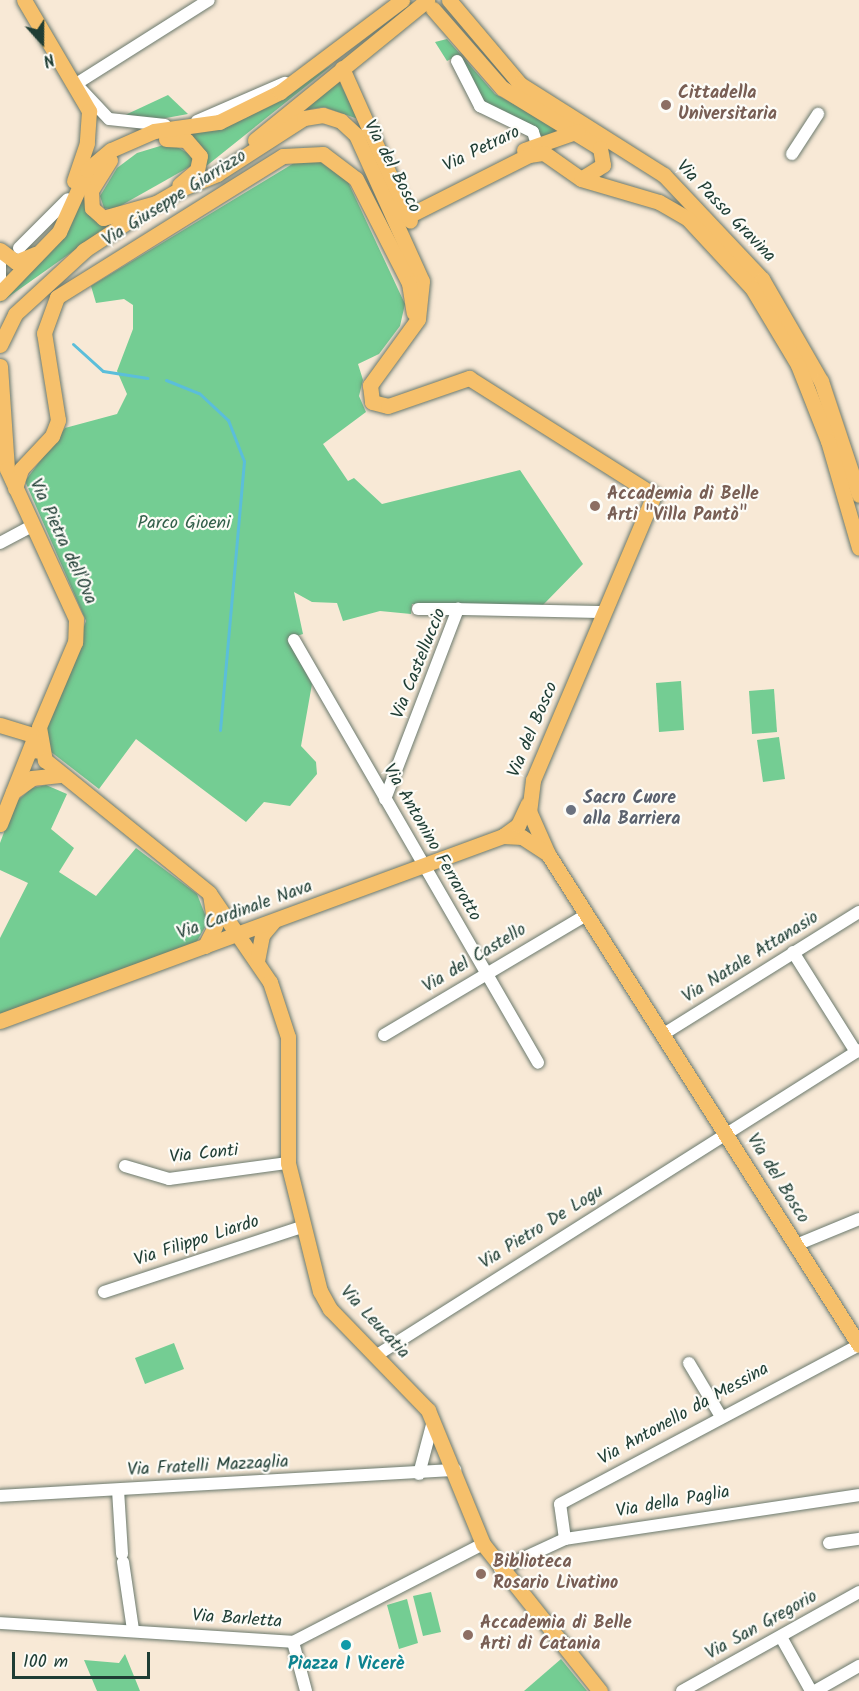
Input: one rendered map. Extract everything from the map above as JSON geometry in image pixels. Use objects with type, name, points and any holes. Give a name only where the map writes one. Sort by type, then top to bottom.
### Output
[{"type":"main road","points":[[64,210],[93,164],[131,139],[195,128],[229,117],[307,76],[402,0]]},
{"type":"main road","name":"Via Passo Gravina","points":[[449,0],[520,84],[623,149],[683,192],[772,293],[821,381],[859,495]]},
{"type":"main road","points":[[0,293],[52,242],[91,121],[76,84],[27,1]]},
{"type":"main road","points":[[0,316],[84,250],[260,136],[342,68],[430,4],[501,88],[578,131],[623,149]]},
{"type":"main road","name":"Via del Bosco","points":[[342,68],[403,216]]},
{"type":"main road","name":"Via del Bosco","points":[[183,188],[218,174],[304,118],[330,116],[356,135],[426,260],[419,269],[423,297],[411,333],[370,385],[376,405],[470,378],[654,495],[528,804],[548,854],[859,1345]]},
{"type":"main road","points":[[578,131],[600,148],[604,159],[593,176],[581,178]]},
{"type":"main road","name":"Via Petraro","points":[[403,216],[538,148],[578,131]]},
{"type":"main road","points":[[93,164],[115,154],[152,141],[178,138],[194,144],[200,156],[197,170],[156,203],[118,218],[97,215],[90,199],[93,183],[115,154],[131,139]]},
{"type":"main road","name":"Via Passo Gravina","points":[[538,148],[581,178],[678,212],[752,288],[817,408],[859,548]]},
{"type":"main road","name":"Via Giuseppe Giarrizzo","points":[[15,488],[21,469],[40,448],[58,420],[44,333],[57,297],[283,156],[313,152],[346,168],[361,186],[400,266]]},
{"type":"main road","points":[[0,250],[5,258],[24,262],[52,242]]},
{"type":"main road","points":[[0,345],[15,314],[84,250]]},
{"type":"main road","points":[[400,266],[419,269]]},
{"type":"main road","points":[[400,266],[414,298],[411,333]]},
{"type":"main road","name":"Via Pietra dell'Ova","points":[[0,366],[3,443],[15,488],[78,629],[32,733],[7,796],[0,824]]},
{"type":"main road","points":[[3,443],[20,456],[40,448]]},
{"type":"main road","points":[[0,725],[32,733],[56,775],[32,778],[7,796]]},
{"type":"main road","name":"Via Leucatia","points":[[56,775],[209,893],[241,933],[256,960],[287,1029],[288,1163],[302,1227],[325,1301],[378,1355],[434,1419],[483,1544],[500,1569],[600,1691]]},
{"type":"main road","points":[[503,836],[518,825],[528,804]]},
{"type":"main road","points":[[503,836],[522,837],[548,854]]},
{"type":"main road","name":"Via Cardinale Nava","points":[[0,1021],[503,836]]},
{"type":"main road","points":[[209,893],[214,926],[208,945],[256,960],[262,935],[273,922]]},
{"type":"street","points":[[209,0],[76,84],[109,119],[153,126],[206,118],[307,76]]},
{"type":"street","points":[[457,61],[480,106],[533,132],[538,148]]},
{"type":"street","points":[[792,154],[818,114]]},
{"type":"street","points":[[19,248],[64,210]]},
{"type":"street","points":[[0,264],[0,285]]},
{"type":"street","points":[[0,543],[33,525]]},
{"type":"street","points":[[418,609],[458,609]]},
{"type":"street","name":"Via Castelluccio","points":[[385,799],[458,609],[605,612]]},
{"type":"street","name":"Via Antonino Ferrarotto","points":[[294,640],[538,1063]]},
{"type":"street","name":"Via Natale Attanasio","points":[[662,1035],[859,912]]},
{"type":"street","name":"Via del Castello","points":[[384,1035],[586,915]]},
{"type":"street","points":[[793,952],[857,1051]]},
{"type":"street","name":"Via Pietro De Logu","points":[[378,1355],[724,1133],[857,1051]]},
{"type":"street","name":"Via Conti","points":[[125,1166],[169,1179],[288,1163]]},
{"type":"street","points":[[796,1245],[859,1219]]},
{"type":"street","name":"Via Filippo Liardo","points":[[104,1292],[302,1227]]},
{"type":"street","name":"Via Antonello da Messina","points":[[565,1539],[560,1504],[720,1415],[859,1345]]},
{"type":"street","points":[[689,1363],[720,1415]]},
{"type":"street","points":[[419,1474],[434,1419]]},
{"type":"street","name":"Via Fratelli Mazzaglia","points":[[0,1496],[419,1474],[455,1470]]},
{"type":"street","points":[[118,1490],[122,1558],[133,1630]]},
{"type":"street","name":"Via della Paglia","points":[[500,1569],[565,1539],[859,1495]]},
{"type":"street","points":[[829,1543],[859,1539]]},
{"type":"street","name":"Via Barletta","points":[[0,1623],[293,1642],[483,1544]]},
{"type":"street","name":"Via San Gregorio","points":[[688,1690],[859,1592]]},
{"type":"street","points":[[781,1637],[813,1691],[859,1666]]},
{"type":"street","points":[[293,1642],[306,1691]]},
{"type":"green space","points":[[447,39],[495,94],[561,129],[542,138],[484,102],[457,56],[447,61],[435,42]]},
{"type":"green space","points":[[335,63],[205,167],[199,143],[181,134],[246,118]]},
{"type":"green space","points":[[339,81],[358,119],[324,107],[304,110]]},
{"type":"green space","points":[[168,95],[188,114],[155,120],[123,116]]},
{"type":"green space","points":[[170,143],[193,156],[191,166],[113,210],[104,208],[100,196],[117,168],[137,153]]},
{"type":"green space","name":"Parco Gioeni","points":[[299,160],[319,161],[348,182],[405,304],[400,326],[379,354],[358,364],[363,380],[359,396],[366,412],[323,444],[348,481],[354,478],[382,504],[520,470],[583,564],[542,606],[412,604],[411,614],[380,611],[343,621],[337,603],[312,602],[294,592],[303,634],[287,639],[312,684],[301,746],[316,762],[317,774],[290,806],[264,802],[246,822],[136,739],[99,789],[46,748],[45,731],[86,621],[25,481],[65,428],[117,414],[127,394],[117,371],[133,329],[133,305],[124,299],[96,303],[91,286]]},
{"type":"green space","points":[[89,178],[104,224],[110,225],[0,303],[57,245]]},
{"type":"green space","points":[[681,681],[684,730],[659,732],[656,683]]},
{"type":"green space","points":[[774,689],[777,732],[752,734],[749,691]]},
{"type":"green space","points":[[779,737],[785,779],[763,782],[757,740]]},
{"type":"green space","points":[[46,785],[67,794],[51,829],[74,848],[59,872],[96,896],[136,848],[197,894],[208,922],[196,943],[0,1014],[0,938],[28,883],[0,870],[0,843],[15,803],[32,788]]},
{"type":"green space","points":[[174,1343],[184,1369],[145,1384],[135,1358]]},
{"type":"green space","points":[[431,1592],[441,1632],[423,1636],[413,1596]]},
{"type":"green space","points":[[407,1599],[418,1643],[399,1649],[387,1605]]},
{"type":"green space","points":[[125,1654],[140,1691],[97,1691],[84,1660],[119,1663]]},
{"type":"green space","points":[[561,1659],[587,1691],[524,1691]]},
{"type":"waterway","points":[[73,344],[103,371],[147,378]]},
{"type":"waterway","points":[[166,380],[199,393],[228,420],[244,461],[220,730]]},
{"type":"place","name":"Cittadella Universitaria","points":[[666,105]]},
{"type":"place","name":"Accademia di Belle Arti \"Villa Pantò\"","points":[[595,506]]},
{"type":"place","name":"Sacro Cuore alla Barriera","points":[[571,810]]},
{"type":"place","name":"Biblioteca Rosario Livatino","points":[[481,1574]]},
{"type":"place","name":"Accademia di Belle Arti di Catania","points":[[468,1635]]},
{"type":"place","name":"Piazza I Vicerè","points":[[346,1645]]}]
